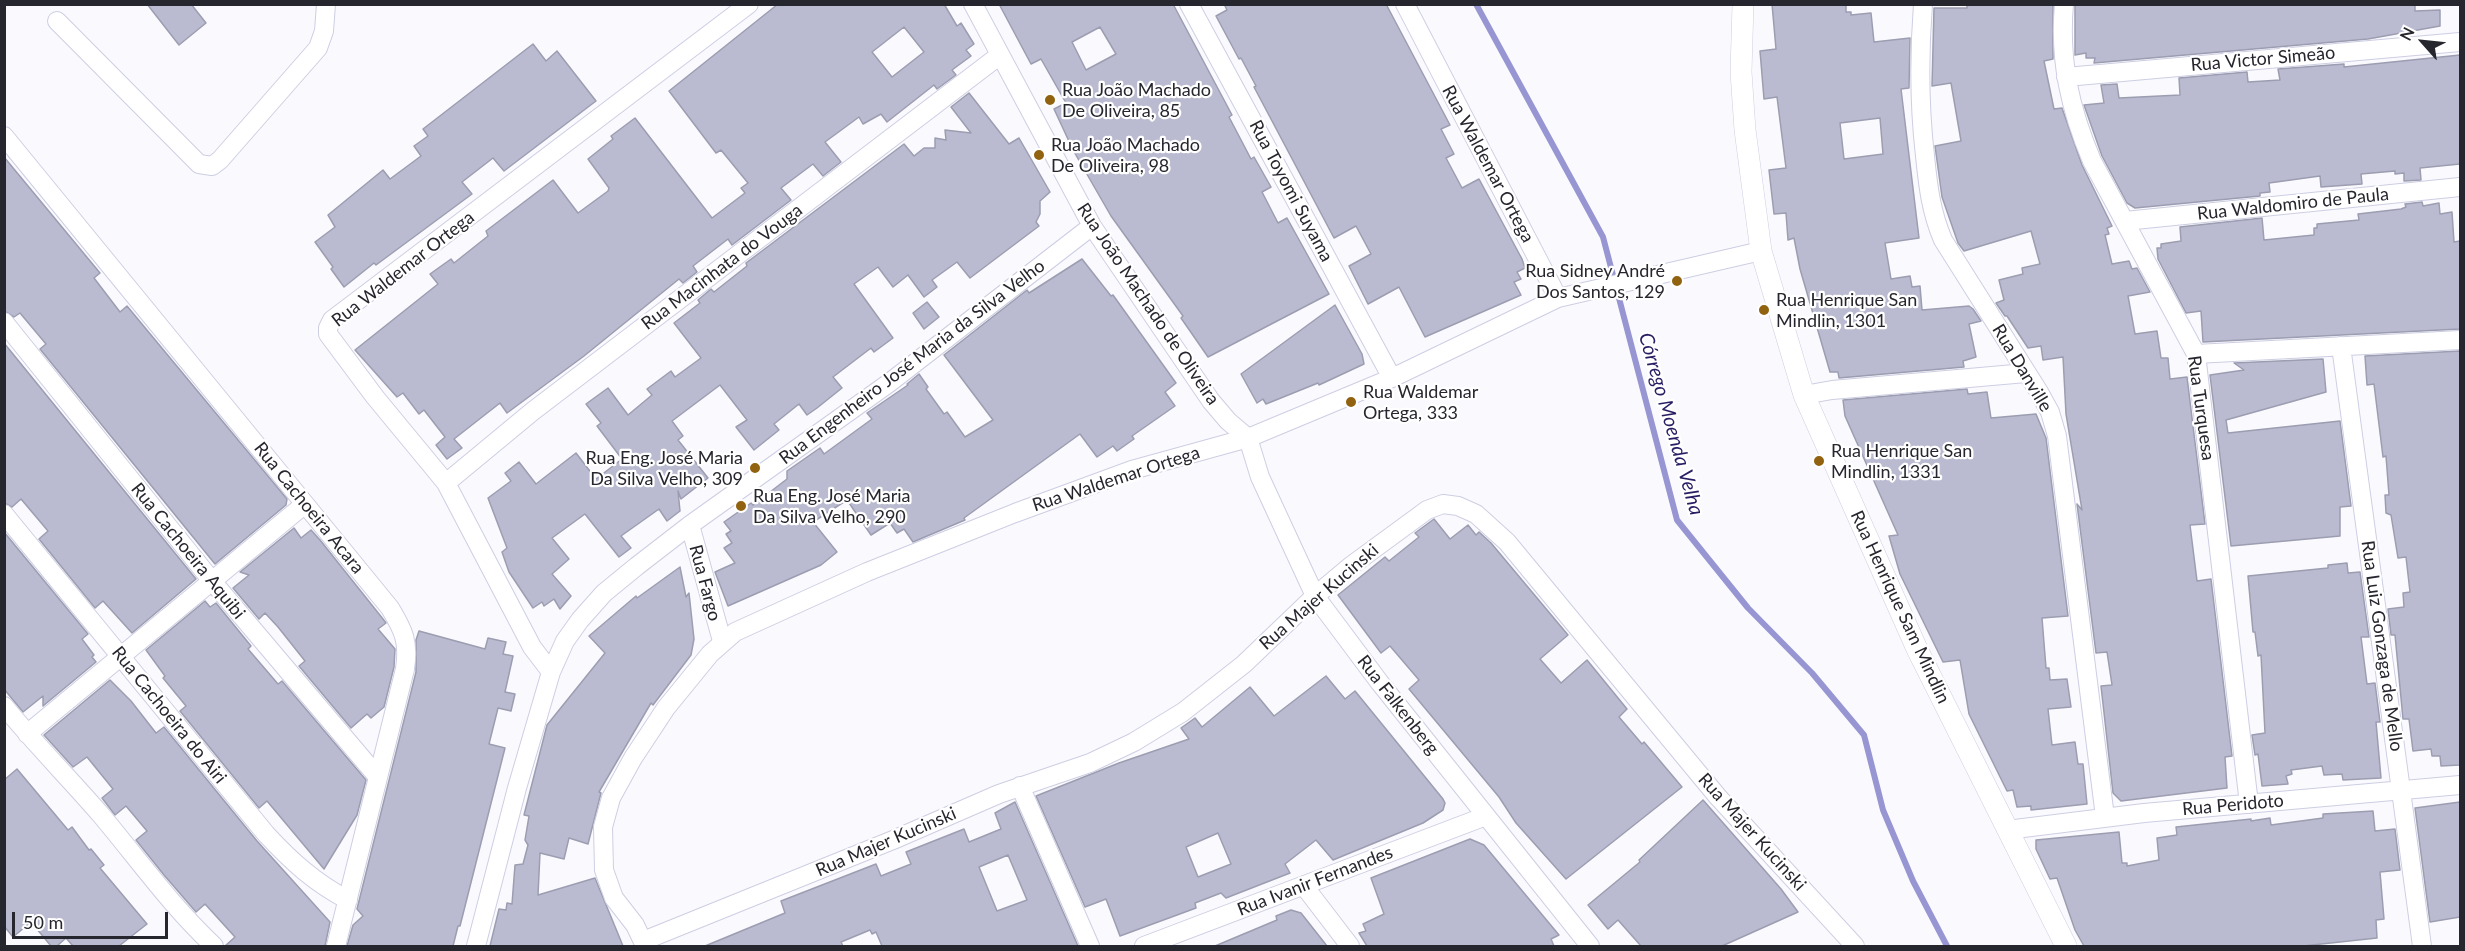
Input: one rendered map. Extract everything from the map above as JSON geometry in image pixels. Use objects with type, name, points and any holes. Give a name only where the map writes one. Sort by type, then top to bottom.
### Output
[{"type":"street","points":[[57,21],[199,165],[206,167],[220,160],[309,61],[322,42],[326,4]]},
{"type":"street","name":"Rua Waldemar Ortega","points":[[551,672],[532,647],[446,483],[375,397],[328,334],[330,324],[749,4]]},
{"type":"street","name":"Rua João Machado de Oliveira","points":[[973,4],[1092,226],[1211,401],[1228,421],[1248,438]]},
{"type":"street","name":"Rua Toyomi Suyama","points":[[1189,4],[1392,378]]},
{"type":"street","name":"Rua Waldemar Ortega","points":[[644,944],[635,925],[614,898],[609,885],[603,863],[603,827],[611,798],[633,758],[666,708],[722,641],[735,632],[795,603],[1015,513],[1132,470],[1248,438],[1392,378],[1558,298],[1405,4]]},
{"type":"street","name":"Rua Henrique Sam Mindlin","points":[[1743,4],[1742,84],[1761,251],[1804,395],[1917,649],[2066,946]]},
{"type":"street","name":"Rua Danville","points":[[1923,4],[1918,79],[1920,116],[1930,201],[1935,222],[2050,412],[2058,436],[2105,817]]},
{"type":"street","name":"Rua Turquesa","points":[[2064,4],[2062,54],[2071,104],[2081,134],[2092,161],[2196,354],[2249,804]]},
{"type":"street","name":"Rua Victor Simeão","points":[[2066,77],[2460,42]]},
{"type":"street","name":"Rua Macinhata do Vouga","points":[[446,483],[532,411],[1000,56]]},
{"type":"street","name":"Rua Cachoeira Acara","points":[[4,136],[306,504],[390,608],[404,631],[408,651],[405,669],[336,946]]},
{"type":"street","name":"Rua Waldomiro de Paula","points":[[2125,221],[2460,187]]},
{"type":"street","name":"Rua Engenheiro José Maria da Silva Velho","points":[[476,946],[517,788],[551,672],[565,641],[604,593],[690,525],[889,383],[1092,226]]},
{"type":"street","points":[[1558,298],[1761,251]]},
{"type":"street","name":"Rua Cachoeira Aquibi","points":[[4,322],[212,581],[377,776]]},
{"type":"street","points":[[2196,354],[2460,340]]},
{"type":"street","name":"Rua Luiz Gonzaga de Mello","points":[[2341,346],[2422,946]]},
{"type":"street","points":[[1804,395],[1832,390],[2026,373]]},
{"type":"street","name":"Rua Falkenberg","points":[[1248,438],[1260,477],[1315,596],[1380,683],[1590,946]]},
{"type":"street","points":[[27,734],[120,655],[306,504]]},
{"type":"street","name":"Rua Majer Kucinski","points":[[644,944],[1020,786],[1090,763],[1134,742],[1183,712],[1244,664],[1315,596],[1361,558],[1427,510],[1443,504],[1458,506],[1476,514],[1507,542],[1718,797],[1855,946]]},
{"type":"street","name":"Rua Cachoeira do Airi","points":[[4,514],[277,846],[317,883],[348,900]]},
{"type":"street","name":"Rua Fargo","points":[[690,525],[722,641]]},
{"type":"street","points":[[4,706],[185,917],[214,946]]},
{"type":"street","name":"Rua Peridoto","points":[[2007,830],[2105,817],[2460,785]]},
{"type":"street","points":[[1020,786],[1090,946]]},
{"type":"street","name":"Rua Ivanir Fernandes","points":[[1144,946],[1486,816]]},
{"type":"street","points":[[1304,886],[1350,946]]},
{"type":"building","points":[[147,4],[191,4],[206,23],[179,45]]},
{"type":"building","points":[[778,4],[944,4],[957,26],[961,23],[974,44],[966,50],[971,56],[952,70],[956,75],[937,89],[934,85],[887,122],[881,114],[863,124],[859,117],[825,142],[841,162],[823,176],[813,164],[781,188],[791,200],[732,245],[728,239],[693,266],[697,272],[683,283],[679,279],[584,356],[507,413],[500,403],[454,439],[462,448],[447,459],[436,445],[445,437],[424,410],[419,414],[403,393],[397,397],[355,350],[438,284],[430,274],[451,259],[454,263],[488,236],[486,231],[553,180],[578,213],[608,191],[609,188],[588,159],[613,139],[611,136],[635,118],[712,218],[745,193],[741,188],[748,183],[721,150],[716,153],[669,91]],"holes":[[[904,27],[924,52],[892,77],[872,52]]]},
{"type":"building","points":[[999,4],[1173,4],[1232,115],[1229,117],[1251,159],[1254,157],[1271,187],[1262,192],[1278,223],[1287,218],[1329,294],[1208,357],[1181,318],[1183,316],[1111,216],[1073,150],[1054,109],[1066,103],[1041,59],[1031,64]],"holes":[[[1100,27],[1116,54],[1086,70],[1072,42]]]},
{"type":"building","points":[[1224,4],[1386,4],[1450,125],[1441,129],[1454,154],[1446,158],[1462,188],[1479,179],[1522,259],[1525,268],[1517,272],[1521,279],[1514,282],[1521,295],[1425,337],[1399,287],[1368,304],[1349,266],[1371,254],[1356,226],[1334,238],[1254,87],[1256,86],[1216,16],[1227,10]]},
{"type":"building","points":[[1772,4],[1846,4],[1846,12],[1851,12],[1851,15],[1871,13],[1874,42],[1910,38],[1909,88],[1901,89],[1919,238],[1885,243],[1891,279],[1910,276],[1912,287],[1920,286],[1922,310],[1969,306],[1981,321],[1969,324],[1976,357],[1963,361],[1964,367],[1839,378],[1838,372],[1830,372],[1800,269],[1794,238],[1788,240],[1786,213],[1774,214],[1769,170],[1786,168],[1777,97],[1764,99],[1760,51],[1776,49]],"holes":[[[1880,118],[1883,154],[1844,159],[1840,123]]]},
{"type":"building","points":[[1967,4],[2053,4],[2053,59],[2044,61],[2054,109],[2062,108],[2082,165],[2112,226],[2107,228],[2109,234],[2105,235],[2112,264],[2129,261],[2132,269],[2137,268],[2150,292],[2128,296],[2135,334],[2157,331],[2161,358],[2168,358],[2170,379],[2187,377],[2205,524],[2190,525],[2197,581],[2211,579],[2232,756],[2225,757],[2227,788],[2121,801],[2113,793],[2101,686],[2112,685],[2107,652],[2096,653],[2077,504],[2082,510],[2066,414],[2063,357],[2043,360],[2041,346],[2028,348],[1996,303],[2004,300],[1999,280],[2023,274],[2022,268],[2040,264],[2031,231],[1964,251],[1958,243],[1942,197],[1935,146],[1961,141],[1951,83],[1932,86],[1934,8],[1967,8]]},
{"type":"building","points":[[2075,4],[2415,4],[2415,11],[2440,10],[2440,26],[2368,39],[2094,63],[2095,58],[2086,58],[2086,53],[2075,55]]},
{"type":"building","points":[[533,44],[546,61],[557,51],[596,101],[504,171],[493,158],[462,182],[472,194],[344,287],[315,242],[335,227],[328,215],[383,170],[390,179],[421,156],[414,146],[428,136],[423,129]]},
{"type":"building","points":[[2460,55],[2460,164],[2420,168],[2421,180],[2404,181],[2404,173],[2395,174],[2395,171],[2361,174],[2362,184],[2321,187],[2320,176],[2269,183],[2270,192],[2260,193],[2260,196],[2135,208],[2127,203],[2102,156],[2084,105],[2104,103],[2101,85],[2117,84],[2119,98],[2180,95],[2179,78],[2247,72],[2248,82],[2280,80],[2278,69],[2344,64],[2344,67]]},
{"type":"building","points":[[969,93],[1009,144],[1019,138],[1050,192],[1040,201],[1040,214],[1036,222],[1039,226],[970,278],[957,262],[932,280],[937,287],[924,297],[908,275],[893,287],[878,267],[854,284],[893,338],[874,352],[871,348],[833,377],[842,388],[817,408],[807,415],[799,404],[774,424],[779,430],[754,450],[736,427],[747,420],[720,385],[672,421],[683,436],[678,440],[708,478],[681,499],[678,491],[680,511],[667,521],[659,509],[621,536],[631,548],[619,557],[585,514],[552,538],[569,559],[552,574],[571,596],[560,609],[554,599],[544,606],[542,602],[533,608],[509,572],[502,552],[507,548],[488,498],[511,481],[505,473],[519,462],[536,484],[576,453],[596,479],[622,459],[597,426],[601,423],[586,404],[608,388],[628,415],[652,395],[647,389],[671,371],[675,377],[701,358],[674,323],[700,303],[698,300],[711,289],[714,292],[747,266],[746,263],[904,144],[914,156],[924,148],[935,148],[935,138],[946,140],[945,130],[971,133],[951,107]]},
{"type":"building","points":[[4,157],[100,273],[94,278],[120,312],[127,306],[287,499],[286,505],[215,564],[40,349],[46,344],[20,313],[14,317],[4,311]]},
{"type":"building","points":[[2422,202],[2423,206],[2439,203],[2440,214],[2452,212],[2454,242],[2460,241],[2460,329],[2203,342],[2201,311],[2186,313],[2158,259],[2157,248],[2161,248],[2161,244],[2181,241],[2180,227],[2262,218],[2264,240],[2314,235],[2314,228],[2317,228],[2317,224],[2359,220],[2358,214],[2401,209],[2406,207],[2405,204]]},
{"type":"building","points":[[1082,259],[1111,296],[1113,295],[1176,383],[1165,392],[1175,406],[1132,436],[1134,439],[1117,451],[1113,446],[1097,457],[1080,434],[964,518],[965,520],[913,542],[904,529],[897,533],[890,523],[871,535],[847,500],[813,522],[837,552],[821,565],[728,606],[715,572],[735,563],[724,548],[732,543],[726,534],[731,531],[724,522],[751,503],[753,505],[787,479],[787,471],[820,448],[824,454],[872,419],[867,413],[908,385],[919,374],[928,387],[926,389],[944,414],[947,412],[965,437],[993,420],[944,355],[1027,290],[1029,293]]},
{"type":"building","points":[[927,302],[939,317],[924,329],[913,313]]},
{"type":"building","points":[[1335,305],[1362,354],[1364,364],[1319,385],[1318,383],[1266,404],[1263,399],[1257,403],[1241,374]]},
{"type":"building","points":[[4,343],[196,579],[132,633],[103,601],[95,608],[39,539],[48,531],[21,499],[12,507],[4,503]]},
{"type":"building","points":[[2460,351],[2460,765],[2441,766],[2440,756],[2432,756],[2431,749],[2413,751],[2409,719],[2403,719],[2395,635],[2391,635],[2388,609],[2404,607],[2403,593],[2410,592],[2406,557],[2398,558],[2391,515],[2386,513],[2385,495],[2389,495],[2386,456],[2383,457],[2374,384],[2367,385],[2365,356]]},
{"type":"building","points":[[2323,359],[2326,392],[2226,420],[2228,433],[2340,421],[2351,506],[2340,507],[2340,536],[2231,546],[2210,375],[2244,370],[2234,363]]},
{"type":"building","points":[[1967,389],[1968,394],[1987,392],[1991,418],[2036,414],[2046,438],[2068,616],[2042,618],[2046,668],[2049,668],[2050,680],[2067,679],[2071,707],[2048,709],[2052,745],[2075,742],[2078,764],[2083,764],[2087,804],[2031,810],[2031,806],[2017,807],[2013,790],[2007,791],[1969,714],[1960,660],[1943,662],[1900,574],[1889,536],[1898,535],[1845,416],[1843,400]]},
{"type":"building","points":[[1434,519],[1450,539],[1468,525],[1476,535],[1479,532],[1491,543],[1568,635],[1540,659],[1561,683],[1587,660],[1627,709],[1619,717],[1642,744],[1644,742],[1682,787],[1566,879],[1516,823],[1499,797],[1409,689],[1419,680],[1390,646],[1381,653],[1338,595],[1385,557],[1389,561],[1419,537],[1415,533]]},
{"type":"building","points":[[294,528],[301,538],[311,530],[320,540],[386,623],[378,629],[395,649],[394,667],[384,707],[371,718],[367,714],[351,728],[299,666],[305,661],[278,627],[265,613],[259,619],[233,588],[249,575],[240,572]]},
{"type":"building","points":[[4,532],[88,634],[82,639],[94,655],[92,657],[96,662],[43,706],[43,696],[23,712],[4,689]]},
{"type":"building","points":[[2347,563],[2348,573],[2360,572],[2369,637],[2361,637],[2367,684],[2375,683],[2380,722],[2376,722],[2381,778],[2343,780],[2342,774],[2324,775],[2322,766],[2291,770],[2292,774],[2286,776],[2288,784],[2262,786],[2258,754],[2255,755],[2252,735],[2265,733],[2261,655],[2258,656],[2255,632],[2253,632],[2248,576],[2328,568],[2328,565]]},
{"type":"building","points":[[680,567],[686,597],[689,593],[694,639],[691,655],[653,705],[651,703],[599,792],[601,793],[588,844],[569,838],[564,859],[540,853],[538,895],[595,878],[623,946],[490,946],[499,909],[506,910],[507,903],[512,904],[515,865],[523,864],[528,845],[525,840],[529,816],[524,815],[547,725],[605,653],[589,636],[636,596],[637,598]]},
{"type":"building","points":[[205,601],[210,607],[216,603],[251,646],[248,649],[278,684],[282,681],[366,780],[357,815],[324,869],[267,801],[259,808],[180,711],[186,706],[163,678],[165,676],[146,650]]},
{"type":"building","points":[[419,631],[485,649],[488,638],[506,642],[503,654],[513,656],[505,692],[515,694],[511,711],[498,708],[489,744],[505,748],[453,946],[347,946],[353,925],[363,916],[357,909],[416,672],[416,640]]},
{"type":"building","points":[[1326,676],[1345,699],[1355,691],[1443,799],[1445,803],[1443,810],[1423,823],[1333,860],[1316,840],[1285,864],[1290,873],[1226,898],[1221,893],[1195,903],[1196,908],[1120,936],[1106,899],[1085,907],[1036,796],[1119,763],[1189,739],[1181,728],[1195,718],[1202,727],[1250,687],[1274,716]],"holes":[[[1218,833],[1231,864],[1198,877],[1186,847]]]},
{"type":"building","points":[[110,680],[131,701],[156,733],[164,727],[257,841],[330,922],[325,946],[225,946],[235,937],[205,904],[196,912],[164,875],[136,840],[147,831],[126,806],[115,815],[102,798],[113,789],[87,757],[73,767],[44,735]]},
{"type":"building","points":[[17,769],[68,830],[72,827],[89,850],[91,849],[104,865],[100,868],[147,924],[119,946],[73,946],[66,938],[57,946],[51,946],[31,922],[13,937],[4,926],[4,780]]},
{"type":"building","points":[[1703,800],[1781,889],[1798,912],[1722,946],[1641,946],[1618,920],[1608,929],[1588,905],[1640,862],[1639,860]]},
{"type":"building","points":[[1015,802],[1078,946],[882,946],[876,932],[872,934],[870,930],[841,942],[843,946],[705,946],[785,913],[781,901],[876,864],[881,876],[911,864],[906,852],[964,829],[969,842],[1001,829],[995,813]],"holes":[[[1008,855],[1027,900],[997,911],[979,867]]]},
{"type":"building","points":[[2460,802],[2460,917],[2430,922],[2415,808]]},
{"type":"building","points":[[2373,811],[2375,831],[2395,829],[2400,870],[2380,872],[2384,919],[2376,920],[2377,938],[2303,946],[2084,946],[2075,930],[2057,878],[2050,879],[2036,849],[2036,840],[2119,832],[2122,863],[2127,863],[2127,866],[2159,860],[2157,838],[2177,835],[2176,827],[2270,818],[2271,825],[2323,818],[2323,814]]},
{"type":"building","points":[[1470,839],[1484,845],[1559,935],[1551,939],[1554,946],[1367,946],[1359,933],[1366,931],[1363,924],[1384,914],[1371,878]]},
{"type":"building","points":[[1291,910],[1301,913],[1327,946],[1215,946],[1277,920],[1276,916]]},
{"type":"waterway","name":"Córrego Moenda Velha","points":[[1476,4],[1603,237],[1677,520],[1748,608],[1812,673],[1864,735],[1883,810],[1913,881],[1947,946]]},
{"type":"place","name":"Rua João Machado De Oliveira, 85","points":[[1050,100]]},
{"type":"place","name":"Rua João Machado De Oliveira, 98","points":[[1039,155]]},
{"type":"place","name":"Rua Sidney André Dos Santos, 129","points":[[1677,281]]},
{"type":"place","name":"Rua Henrique San Mindlin, 1301","points":[[1764,310]]},
{"type":"place","name":"Rua Waldemar Ortega, 333","points":[[1351,402]]},
{"type":"place","name":"Rua Henrique San Mindlin, 1331","points":[[1819,461]]},
{"type":"place","name":"Rua Eng. José Maria Da Silva Velho, 309","points":[[755,468]]},
{"type":"place","name":"Rua Eng. José Maria Da Silva Velho, 290","points":[[741,506]]}]
